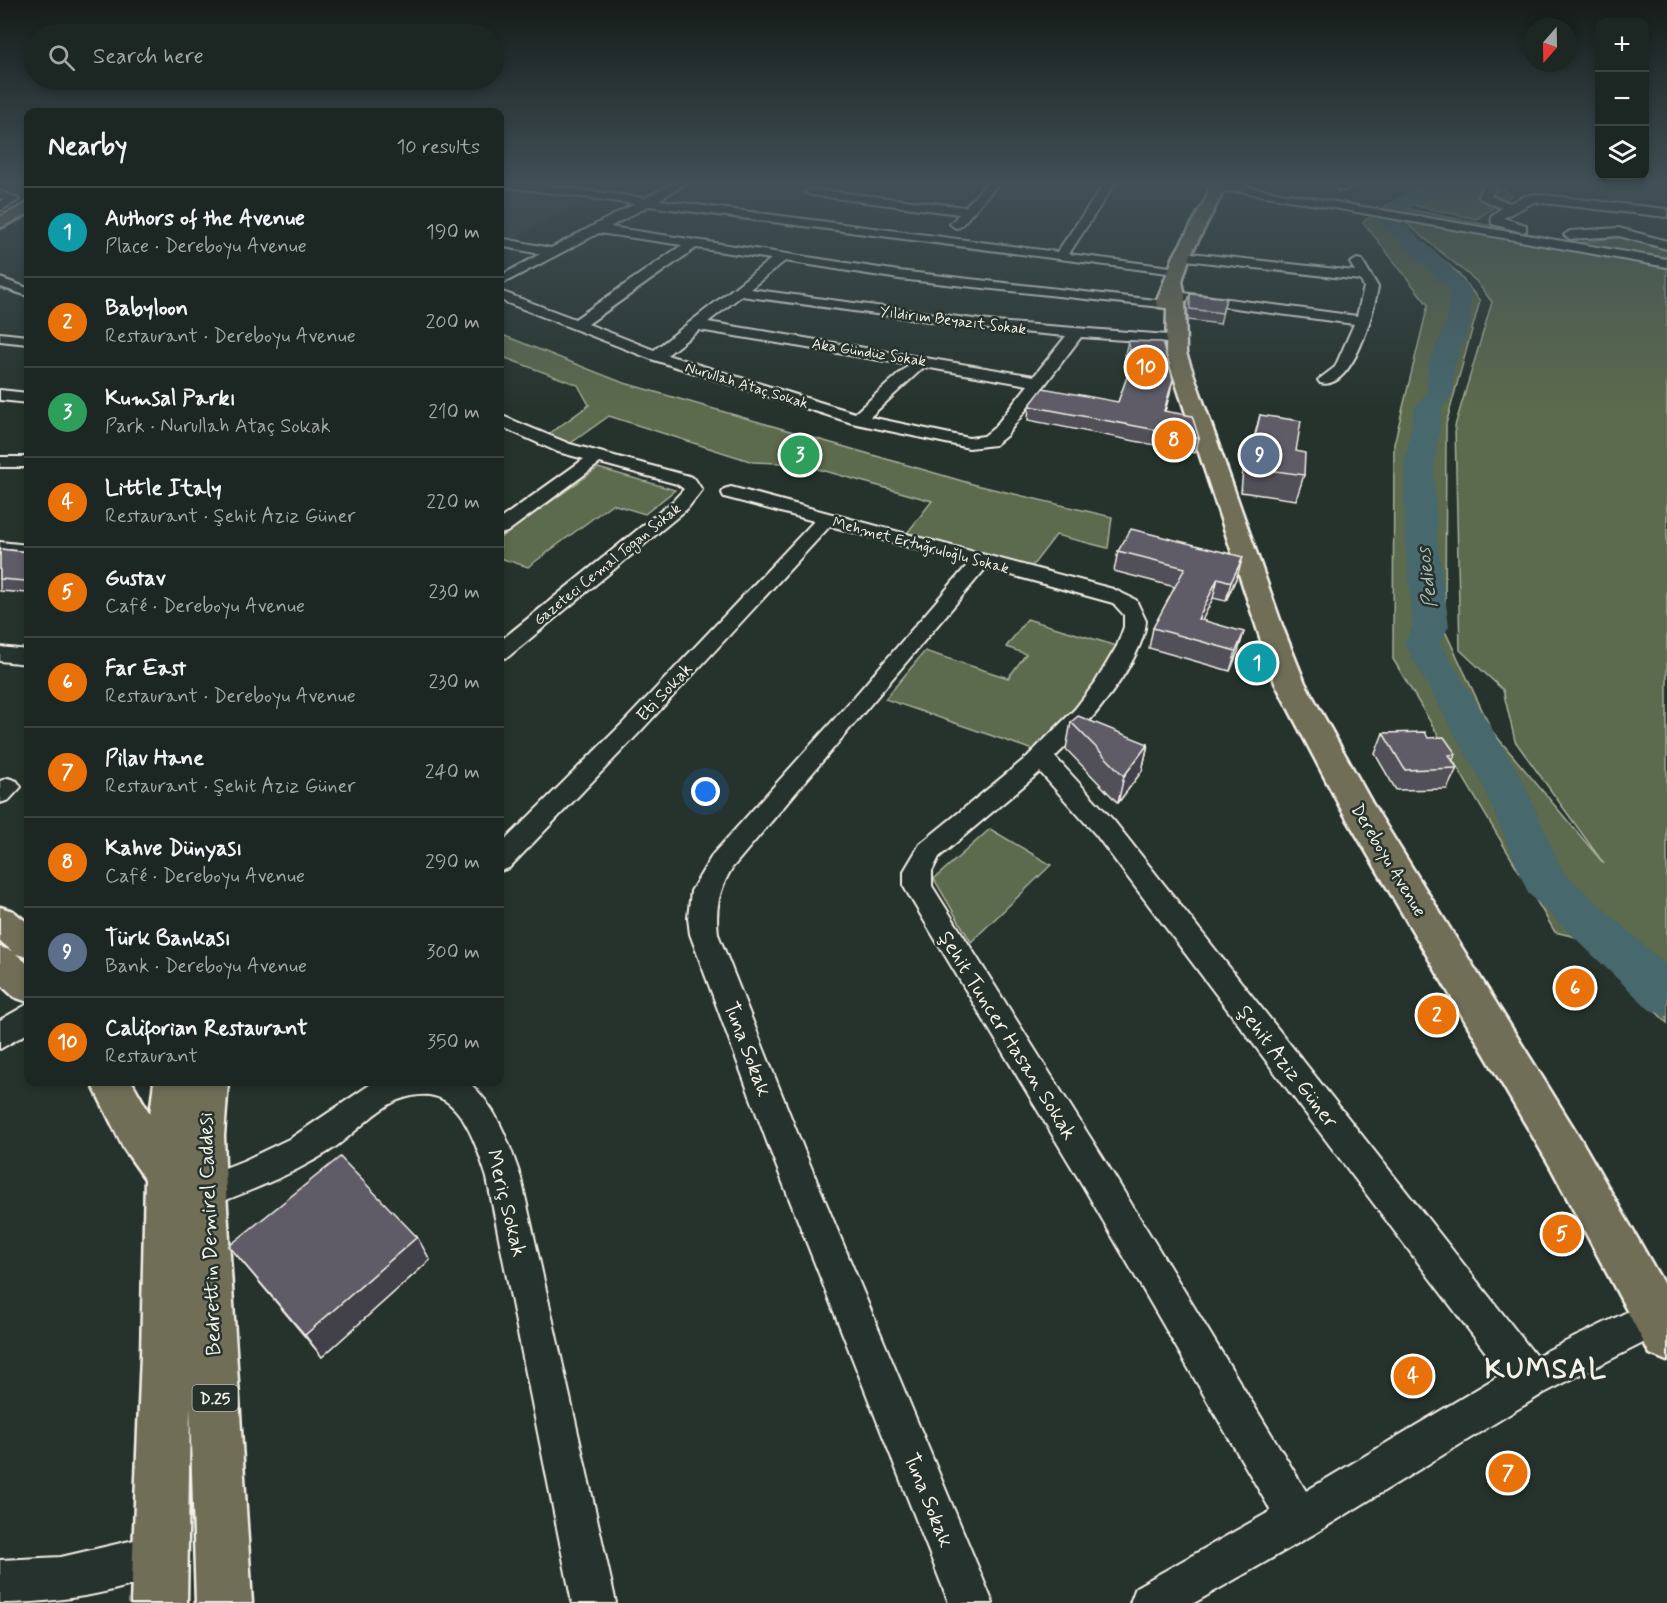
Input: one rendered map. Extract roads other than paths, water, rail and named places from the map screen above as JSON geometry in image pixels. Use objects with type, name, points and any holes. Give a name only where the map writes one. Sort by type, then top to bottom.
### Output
[{"type":"main road","name":"Dereboyu Avenue","points":[[1185,258],[1175,282],[1172,346],[1269,628],[1290,682],[1357,807],[1565,1152],[1661,1327]]},
{"type":"main road","points":[[0,921],[24,940]]},
{"type":"main road","points":[[0,962],[24,983]]},
{"type":"main road","points":[[113,1086],[139,1134],[179,1191]]},
{"type":"main road","name":"Bedrettin Demirel Caddesi","points":[[174,1086],[179,1191],[222,1529],[224,1603]]},
{"type":"main road","name":"Bedrettin Demirel Caddesi","points":[[160,1579],[166,1354],[179,1191],[203,1136],[207,1086]]},
{"type":"street","points":[[504,279],[545,258]]},
{"type":"street","points":[[577,325],[673,258]]},
{"type":"street","points":[[656,357],[781,258],[848,267],[946,291],[1175,282],[1360,269],[1371,287],[1367,310],[1342,369],[1326,380]]},
{"type":"street","points":[[848,267],[858,258]]},
{"type":"street","points":[[1064,258],[1361,321]]},
{"type":"street","points":[[1639,258],[1667,263]]},
{"type":"street","points":[[0,282],[24,291]]},
{"type":"street","points":[[927,318],[946,291]]},
{"type":"street","name":"Yıldirım Beyazıt Sokak","points":[[739,292],[927,318],[1076,333],[1172,346]]},
{"type":"street","name":"Nurullah Ataç Sokak","points":[[504,297],[656,357],[858,419],[969,443],[989,441],[1000,432],[1039,382]]},
{"type":"street","name":"Aka Gündüz Sokak","points":[[698,324],[1039,382]]},
{"type":"street","points":[[1039,382],[1076,333]]},
{"type":"street","points":[[0,337],[24,340]]},
{"type":"street","points":[[858,419],[922,361]]},
{"type":"street","points":[[0,395],[24,398]]},
{"type":"street","points":[[504,424],[596,458]]},
{"type":"street","points":[[504,525],[596,458]]},
{"type":"street","name":"Gazeteci Cemal Togan Sokak","points":[[504,649],[685,501],[693,490],[692,486],[673,478],[596,458]]},
{"type":"street","points":[[0,462],[24,462]]},
{"type":"street","name":"Mehmet Ertuğruloğlu Sokak","points":[[731,493],[1111,595]]},
{"type":"street","name":"Eti Sokak","points":[[504,857],[630,729],[826,519]]},
{"type":"street","points":[[0,548],[24,551]]},
{"type":"street","name":"Tuna Sokak","points":[[971,1603],[787,1150],[713,958],[702,918],[705,891],[728,854],[863,701],[981,561]]},
{"type":"street","name":"Şehit Tuncer Hasan Sokak","points":[[1111,595],[1123,600],[1135,616],[1128,646],[1099,696],[1042,758],[929,851],[918,871],[918,887],[1095,1175],[1299,1519]]},
{"type":"street","points":[[0,654],[24,657]]},
{"type":"street","name":"Şehit Aziz Güner","points":[[1042,758],[1105,828],[1530,1379]]},
{"type":"street","points":[[0,1036],[24,1020]]},
{"type":"street","name":"Meriç Sokak","points":[[179,1191],[277,1164],[321,1139],[382,1094],[400,1086]]},
{"type":"street","name":"Meriç Sokak","points":[[447,1086],[457,1090],[468,1100],[491,1138],[504,1178],[594,1603]]},
{"type":"street","points":[[1152,1603],[1299,1519],[1530,1379],[1661,1327]]},
{"type":"street","points":[[0,1582],[60,1579],[160,1579]]},
{"type":"waterway","name":"Pedieos","points":[[1429,258],[1460,290],[1458,323],[1441,365],[1440,393],[1428,409],[1419,468],[1421,537],[1431,626],[1422,643],[1502,781],[1544,881],[1667,996]]},
{"type":"place","name":"Califorian Restaurant","points":[[1146,367]]},
{"type":"place","name":"Kahve Dünyası","points":[[1174,440]]},
{"type":"place","name":"Kumsal Parkı","points":[[800,455]]},
{"type":"place","name":"Türk Bankası","points":[[1260,455]]},
{"type":"place","name":"Authors of the Avenue","points":[[1257,663]]},
{"type":"place","name":"Far East","points":[[1575,988]]},
{"type":"place","name":"Babyloon","points":[[1437,1015]]},
{"type":"place","name":"Gustav","points":[[1562,1234]]},
{"type":"place","name":"Little Italy","points":[[1413,1376]]},
{"type":"place","name":"Pilav Hane","points":[[1508,1473]]},
{"type":"district","name":"KUMSAL","points":[[1546,1368]]}]
